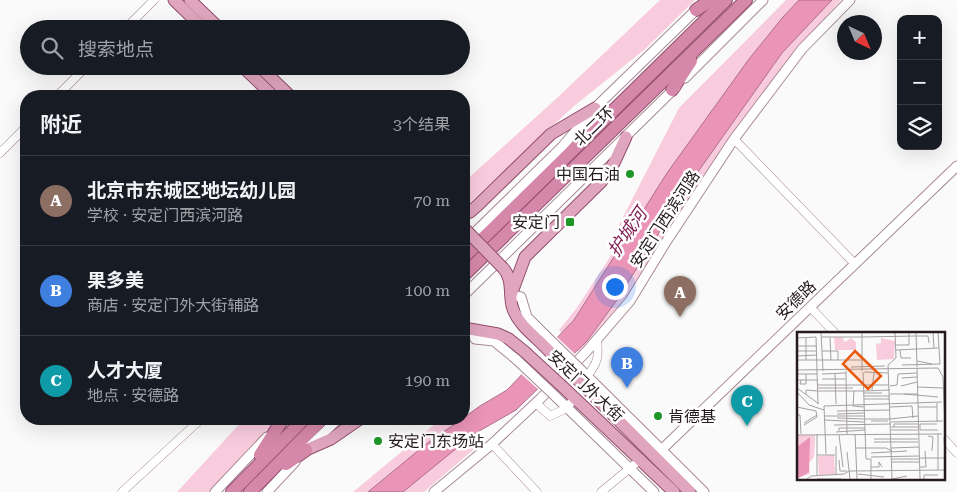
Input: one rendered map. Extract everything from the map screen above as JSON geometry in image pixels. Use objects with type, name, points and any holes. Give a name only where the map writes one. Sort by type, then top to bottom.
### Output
[{"type":"highway","points":[[696,10],[711,0]]},
{"type":"highway","name":"北二环","points":[[470,251],[726,0]]},
{"type":"highway","name":"北二环","points":[[470,269],[746,0]]},
{"type":"highway","points":[[672,90],[704,42]]},
{"type":"highway","points":[[247,476],[279,425]]},
{"type":"highway","points":[[232,492],[298,425]]},
{"type":"highway","points":[[258,489],[317,425]]},
{"type":"highway","points":[[258,489],[306,450]]},
{"type":"main road","points":[[174,0],[195,20]]},
{"type":"main road","points":[[190,0],[211,20]]},
{"type":"main road","points":[[251,75],[267,90]]},
{"type":"main road","points":[[268,75],[284,90]]},
{"type":"main road","points":[[470,212],[551,134],[594,108]]},
{"type":"main road","points":[[516,296],[525,257],[602,181],[614,163],[626,137]]},
{"type":"main road","name":"安定门外大街","points":[[470,234],[503,268],[516,296],[516,316],[522,324],[541,337],[581,374],[659,452],[690,492]]},
{"type":"main road","name":"安定门外大街","points":[[470,333],[498,334],[509,339],[521,356],[559,392],[575,399],[674,492]]},
{"type":"main road","points":[[306,450],[331,439],[351,425]]},
{"type":"street","points":[[134,20],[154,0]]},
{"type":"street","points":[[470,237],[562,147],[594,108],[706,0]]},
{"type":"street","points":[[470,289],[763,0]]},
{"type":"street","name":"安定门西滨河路","points":[[434,492],[492,444],[536,403],[598,340],[630,301],[666,242],[734,139],[802,49],[850,0]]},
{"type":"street","points":[[63,90],[78,75]]},
{"type":"street","points":[[0,153],[20,133]]},
{"type":"street","points":[[734,139],[855,264]]},
{"type":"street","name":"安德路","points":[[659,452],[957,166]]},
{"type":"street","points":[[810,307],[834,332]]},
{"type":"street","points":[[581,374],[596,366],[599,358],[598,340]]},
{"type":"street","points":[[559,392],[566,408],[654,492]]},
{"type":"street","points":[[536,403],[550,416],[566,408],[575,399]]},
{"type":"street","points":[[122,492],[195,425]]},
{"type":"street","points":[[215,492],[277,425]]},
{"type":"street","points":[[306,450],[332,425]]},
{"type":"street","points":[[944,439],[957,453]]},
{"type":"street","points":[[492,444],[537,492]]},
{"type":"street","points":[[659,452],[704,492]]},
{"type":"street","points":[[601,492],[640,459]]},
{"type":"shaded area","points":[[660,0],[695,0],[644,50],[574,106],[470,202],[470,177],[557,98]]},
{"type":"shaded area","points":[[786,0],[841,0],[787,60],[729,139],[626,299],[580,353],[559,330],[576,309],[620,242],[619,225],[679,108]]},
{"type":"shaded area","points":[[799,0],[832,0],[782,53],[690,183],[617,300],[587,341],[516,410],[474,434],[403,492],[368,492],[425,445],[453,425],[470,425],[470,413],[507,390],[574,320],[667,173],[749,59]]},
{"type":"shaded area","points":[[470,424],[480,444],[424,492],[353,492],[434,425]]},
{"type":"shaded area","points":[[238,425],[273,425],[209,492],[177,492]]},
{"type":"pier","points":[[556,336],[576,355],[540,391],[520,373]]},
{"type":"place","name":"中国石油","points":[[630,174]]},
{"type":"place","name":"安定门","points":[[570,222]]},
{"type":"place","name":"北京市东城区地坛幼儿园","points":[[680,317]]},
{"type":"place","name":"果多美","points":[[627,388]]},
{"type":"place","name":"肯德基","points":[[658,416]]},
{"type":"place","name":"人才大厦","points":[[747,426]]},
{"type":"place","name":"安定门东场站","points":[[378,441]]},
{"type":"water label","name":"护城河","points":[[627,232]]}]
